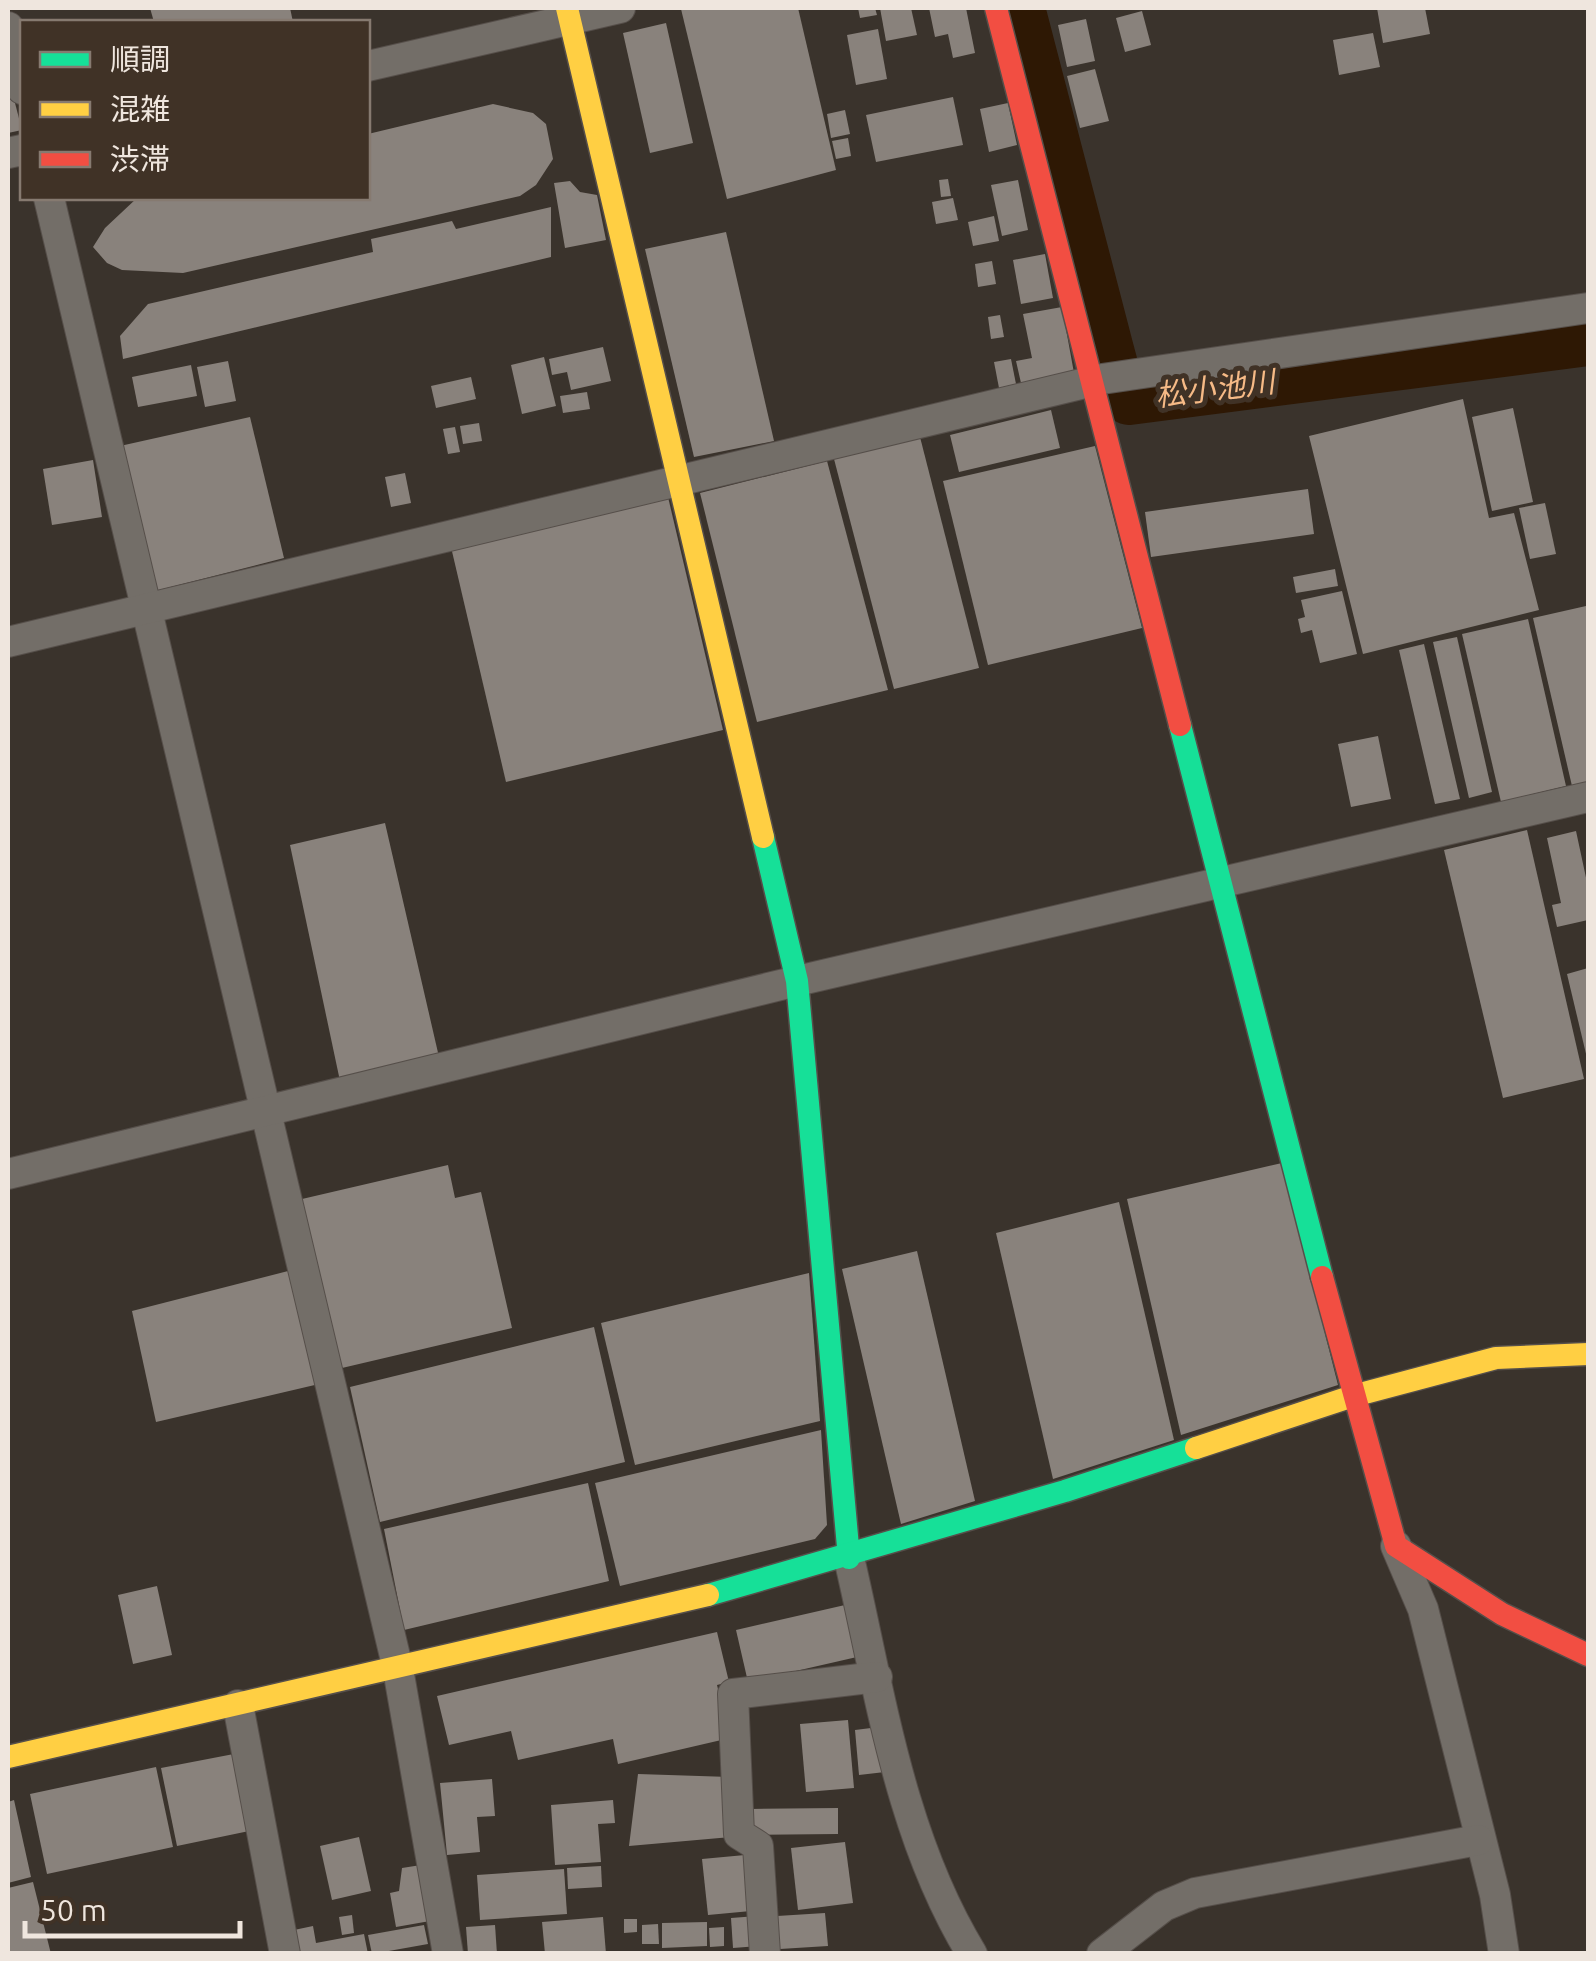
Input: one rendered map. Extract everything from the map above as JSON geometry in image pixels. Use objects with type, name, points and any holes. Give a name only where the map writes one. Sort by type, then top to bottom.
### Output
[{"type":"street","points":[[370,65],[568,14],[620,8]]},
{"type":"street","points":[[996,8],[1097,380],[1353,1396],[1396,1546],[1423,1609],[1478,1840],[1495,1895],[1504,1954]]},
{"type":"street","points":[[568,14],[797,980],[849,1558],[911,1822],[931,1877],[972,1954]]},
{"type":"street","points":[[8,27],[20,80]]},
{"type":"street","points":[[49,200],[398,1669],[448,1954]]},
{"type":"street","points":[[8,642],[935,415],[1097,380],[1588,308]]},
{"type":"street","points":[[8,1174],[797,980],[1222,885],[1588,797]]},
{"type":"street","points":[[8,1756],[398,1669],[849,1558],[1353,1396],[1496,1358],[1588,1354]]},
{"type":"street","points":[[1396,1546],[1502,1614],[1588,1655]]},
{"type":"street","points":[[765,1954],[758,1846],[739,1834],[733,1694],[876,1678]]},
{"type":"street","points":[[238,1705],[284,1954]]},
{"type":"street","points":[[1102,1954],[1164,1906],[1195,1893],[1478,1840]]},
{"type":"building","points":[[150,8],[290,8],[293,20],[153,20]]},
{"type":"building","points":[[798,8],[836,170],[727,199],[681,9]]},
{"type":"building","points":[[858,8],[875,8],[877,15],[860,18]]},
{"type":"building","points":[[880,8],[911,8],[917,35],[886,41]]},
{"type":"building","points":[[929,8],[966,8],[975,53],[953,58],[948,34],[935,37]]},
{"type":"building","points":[[1377,8],[1425,8],[1430,34],[1383,43]]},
{"type":"building","points":[[1142,11],[1151,45],[1125,52],[1116,18]]},
{"type":"building","points":[[1086,19],[1095,61],[1067,67],[1058,25]]},
{"type":"building","points":[[666,23],[693,143],[650,153],[623,33]]},
{"type":"building","points":[[878,29],[887,79],[856,85],[847,35]]},
{"type":"building","points":[[1373,33],[1380,67],[1339,75],[1333,40]]},
{"type":"building","points":[[1095,69],[1109,121],[1080,128],[1067,76]]},
{"type":"building","points":[[8,76],[20,130],[8,133]]},
{"type":"building","points":[[953,97],[963,145],[876,162],[866,115]]},
{"type":"building","points":[[1008,103],[1017,145],[989,152],[980,109]]},
{"type":"building","points":[[493,104],[533,113],[546,124],[553,159],[536,185],[520,196],[183,273],[122,270],[107,263],[93,247],[105,228],[135,200],[370,200],[370,134]]},
{"type":"building","points":[[845,110],[850,134],[831,138],[827,114]]},
{"type":"building","points":[[848,138],[851,156],[836,159],[832,141]]},
{"type":"building","points":[[948,179],[951,196],[941,197],[939,180]]},
{"type":"building","points":[[1018,180],[1028,230],[1002,236],[991,185]]},
{"type":"building","points":[[570,181],[580,192],[597,195],[606,240],[565,248],[554,183]]},
{"type":"building","points":[[953,198],[958,220],[936,224],[932,202]]},
{"type":"building","points":[[551,207],[551,257],[123,359],[120,336],[148,304],[373,252],[371,239],[452,221],[456,229]]},
{"type":"building","points":[[994,216],[999,241],[973,246],[968,222]]},
{"type":"building","points":[[726,232],[774,441],[694,457],[645,249]]},
{"type":"building","points":[[1045,254],[1053,298],[1021,304],[1013,260]]},
{"type":"building","points":[[992,261],[996,284],[978,287],[975,264]]},
{"type":"building","points":[[1062,307],[1074,373],[1021,383],[1016,361],[1032,358],[1023,314]]},
{"type":"building","points":[[1000,315],[1004,337],[991,339],[988,317]]},
{"type":"building","points":[[603,347],[611,381],[571,390],[567,372],[552,375],[549,359]]},
{"type":"building","points":[[544,357],[556,406],[522,414],[511,365]]},
{"type":"building","points":[[1011,359],[1016,384],[999,388],[994,362]]},
{"type":"building","points":[[228,361],[236,401],[205,407],[197,367]]},
{"type":"building","points":[[191,365],[197,396],[138,407],[132,377]]},
{"type":"building","points":[[471,377],[476,399],[436,408],[431,386]]},
{"type":"building","points":[[587,392],[590,409],[563,413],[560,396]]},
{"type":"building","points":[[1463,399],[1489,518],[1514,513],[1539,610],[1363,654],[1309,436]]},
{"type":"building","points":[[1513,408],[1533,502],[1492,511],[1472,417]]},
{"type":"building","points":[[1051,410],[1060,448],[959,472],[950,435]]},
{"type":"building","points":[[250,417],[284,558],[151,592],[120,446]]},
{"type":"building","points":[[479,423],[482,441],[463,444],[460,426]]},
{"type":"building","points":[[455,427],[460,452],[448,454],[443,429]]},
{"type":"building","points":[[920,437],[979,668],[894,689],[834,459]]},
{"type":"building","points":[[1095,446],[1142,628],[988,665],[943,481]]},
{"type":"building","points":[[93,460],[102,517],[52,525],[43,469]]},
{"type":"building","points":[[827,461],[888,690],[757,722],[700,493]]},
{"type":"building","points":[[405,473],[411,503],[391,507],[385,477]]},
{"type":"building","points":[[1308,489],[1314,534],[1151,557],[1145,512]]},
{"type":"building","points":[[668,497],[723,730],[506,782],[451,547]]},
{"type":"building","points":[[1545,503],[1556,554],[1530,559],[1519,508]]},
{"type":"building","points":[[1335,569],[1338,586],[1296,593],[1293,577]]},
{"type":"building","points":[[1342,591],[1357,654],[1320,663],[1312,630],[1301,633],[1298,619],[1305,617],[1301,600]]},
{"type":"building","points":[[1586,606],[1588,782],[1572,786],[1533,618]]},
{"type":"building","points":[[1528,619],[1566,786],[1501,802],[1462,634]]},
{"type":"building","points":[[1457,637],[1492,792],[1469,798],[1433,642]]},
{"type":"building","points":[[1424,644],[1460,799],[1435,804],[1399,650]]},
{"type":"building","points":[[1378,736],[1391,799],[1351,807],[1338,744]]},
{"type":"building","points":[[385,823],[439,1057],[340,1081],[290,845]]},
{"type":"building","points":[[1527,830],[1584,1079],[1503,1098],[1444,850]]},
{"type":"building","points":[[1576,831],[1588,887],[1588,920],[1557,927],[1552,905],[1561,903],[1547,838]]},
{"type":"building","points":[[1588,968],[1588,1057],[1587,1058],[1567,974]]},
{"type":"building","points":[[1282,1163],[1338,1385],[1181,1435],[1127,1199]]},
{"type":"building","points":[[448,1165],[455,1198],[481,1192],[512,1328],[342,1368],[302,1199]]},
{"type":"building","points":[[1119,1202],[1174,1440],[1053,1479],[996,1233]]},
{"type":"building","points":[[917,1251],[975,1501],[901,1524],[842,1269]]},
{"type":"building","points":[[292,1270],[319,1384],[156,1422],[132,1311]]},
{"type":"building","points":[[809,1273],[820,1421],[635,1465],[601,1323]]},
{"type":"building","points":[[594,1327],[625,1462],[380,1522],[350,1387]]},
{"type":"building","points":[[821,1430],[827,1525],[815,1539],[620,1586],[595,1483]]},
{"type":"building","points":[[588,1483],[609,1581],[404,1630],[384,1529]]},
{"type":"building","points":[[157,1586],[172,1655],[133,1664],[118,1595]]},
{"type":"building","points":[[845,1605],[857,1657],[748,1682],[736,1630]]},
{"type":"building","points":[[717,1632],[729,1682],[717,1685],[730,1738],[618,1764],[613,1739],[518,1760],[511,1731],[449,1745],[437,1696]]},
{"type":"building","points":[[848,1720],[854,1788],[806,1792],[800,1724]]},
{"type":"building","points":[[879,1727],[885,1772],[859,1775],[855,1730]]},
{"type":"building","points":[[239,1753],[254,1830],[177,1846],[161,1768]]},
{"type":"building","points":[[156,1767],[173,1847],[47,1874],[30,1794]]},
{"type":"building","points":[[638,1774],[730,1777],[731,1837],[629,1846]]},
{"type":"building","points":[[492,1779],[495,1816],[477,1817],[480,1852],[447,1855],[440,1783]]},
{"type":"building","points":[[14,1800],[31,1877],[8,1883],[8,1802]]},
{"type":"building","points":[[613,1800],[615,1823],[598,1824],[601,1862],[555,1865],[551,1805]]},
{"type":"building","points":[[838,1808],[838,1834],[751,1835],[750,1809]]},
{"type":"building","points":[[359,1837],[371,1891],[332,1900],[320,1846]]},
{"type":"building","points":[[845,1842],[853,1903],[798,1910],[791,1848]]},
{"type":"building","points":[[745,1855],[751,1911],[708,1915],[702,1859]]},
{"type":"building","points":[[421,1865],[430,1921],[396,1927],[390,1893],[399,1891],[402,1868]]},
{"type":"building","points":[[601,1866],[602,1887],[568,1889],[567,1868]]},
{"type":"building","points":[[564,1869],[567,1914],[480,1920],[477,1875]]},
{"type":"building","points":[[33,1882],[51,1954],[8,1954],[8,1888]]},
{"type":"building","points":[[825,1913],[828,1946],[780,1949],[777,1916]]},
{"type":"building","points":[[352,1915],[354,1933],[342,1935],[339,1917]]},
{"type":"building","points":[[757,1916],[759,1946],[733,1948],[731,1918]]},
{"type":"building","points":[[603,1917],[606,1954],[545,1954],[542,1922]]},
{"type":"building","points":[[624,1919],[637,1919],[637,1932],[624,1933]]},
{"type":"building","points":[[707,1922],[707,1946],[662,1948],[662,1923]]},
{"type":"building","points":[[658,1924],[659,1944],[642,1944],[642,1925]]},
{"type":"building","points":[[424,1925],[428,1944],[372,1954],[368,1935]]},
{"type":"building","points":[[495,1925],[497,1954],[468,1954],[466,1927]]},
{"type":"building","points":[[313,1926],[316,1943],[364,1934],[368,1954],[299,1954],[294,1930]]},
{"type":"building","points":[[724,1927],[724,1946],[710,1947],[709,1928]]},
{"type":"waterway","name":"松小池川","points":[[1019,8],[1119,391],[1129,399],[1588,340]]},
{"type":"traffic: fast","points":[[1180,725],[1322,1277]]},
{"type":"traffic: fast","points":[[763,837],[797,981],[849,1558]]},
{"type":"traffic: fast","points":[[708,1595],[1065,1491],[1196,1448]]},
{"type":"traffic: slow","points":[[567,8],[763,837]]},
{"type":"traffic: slow","points":[[1196,1448],[1353,1396],[1496,1358],[1588,1354]]},
{"type":"traffic: slow","points":[[8,1757],[708,1595]]},
{"type":"traffic: jam","points":[[996,8],[1180,725]]},
{"type":"traffic: jam","points":[[1322,1277],[1396,1546],[1502,1614],[1588,1655]]}]
